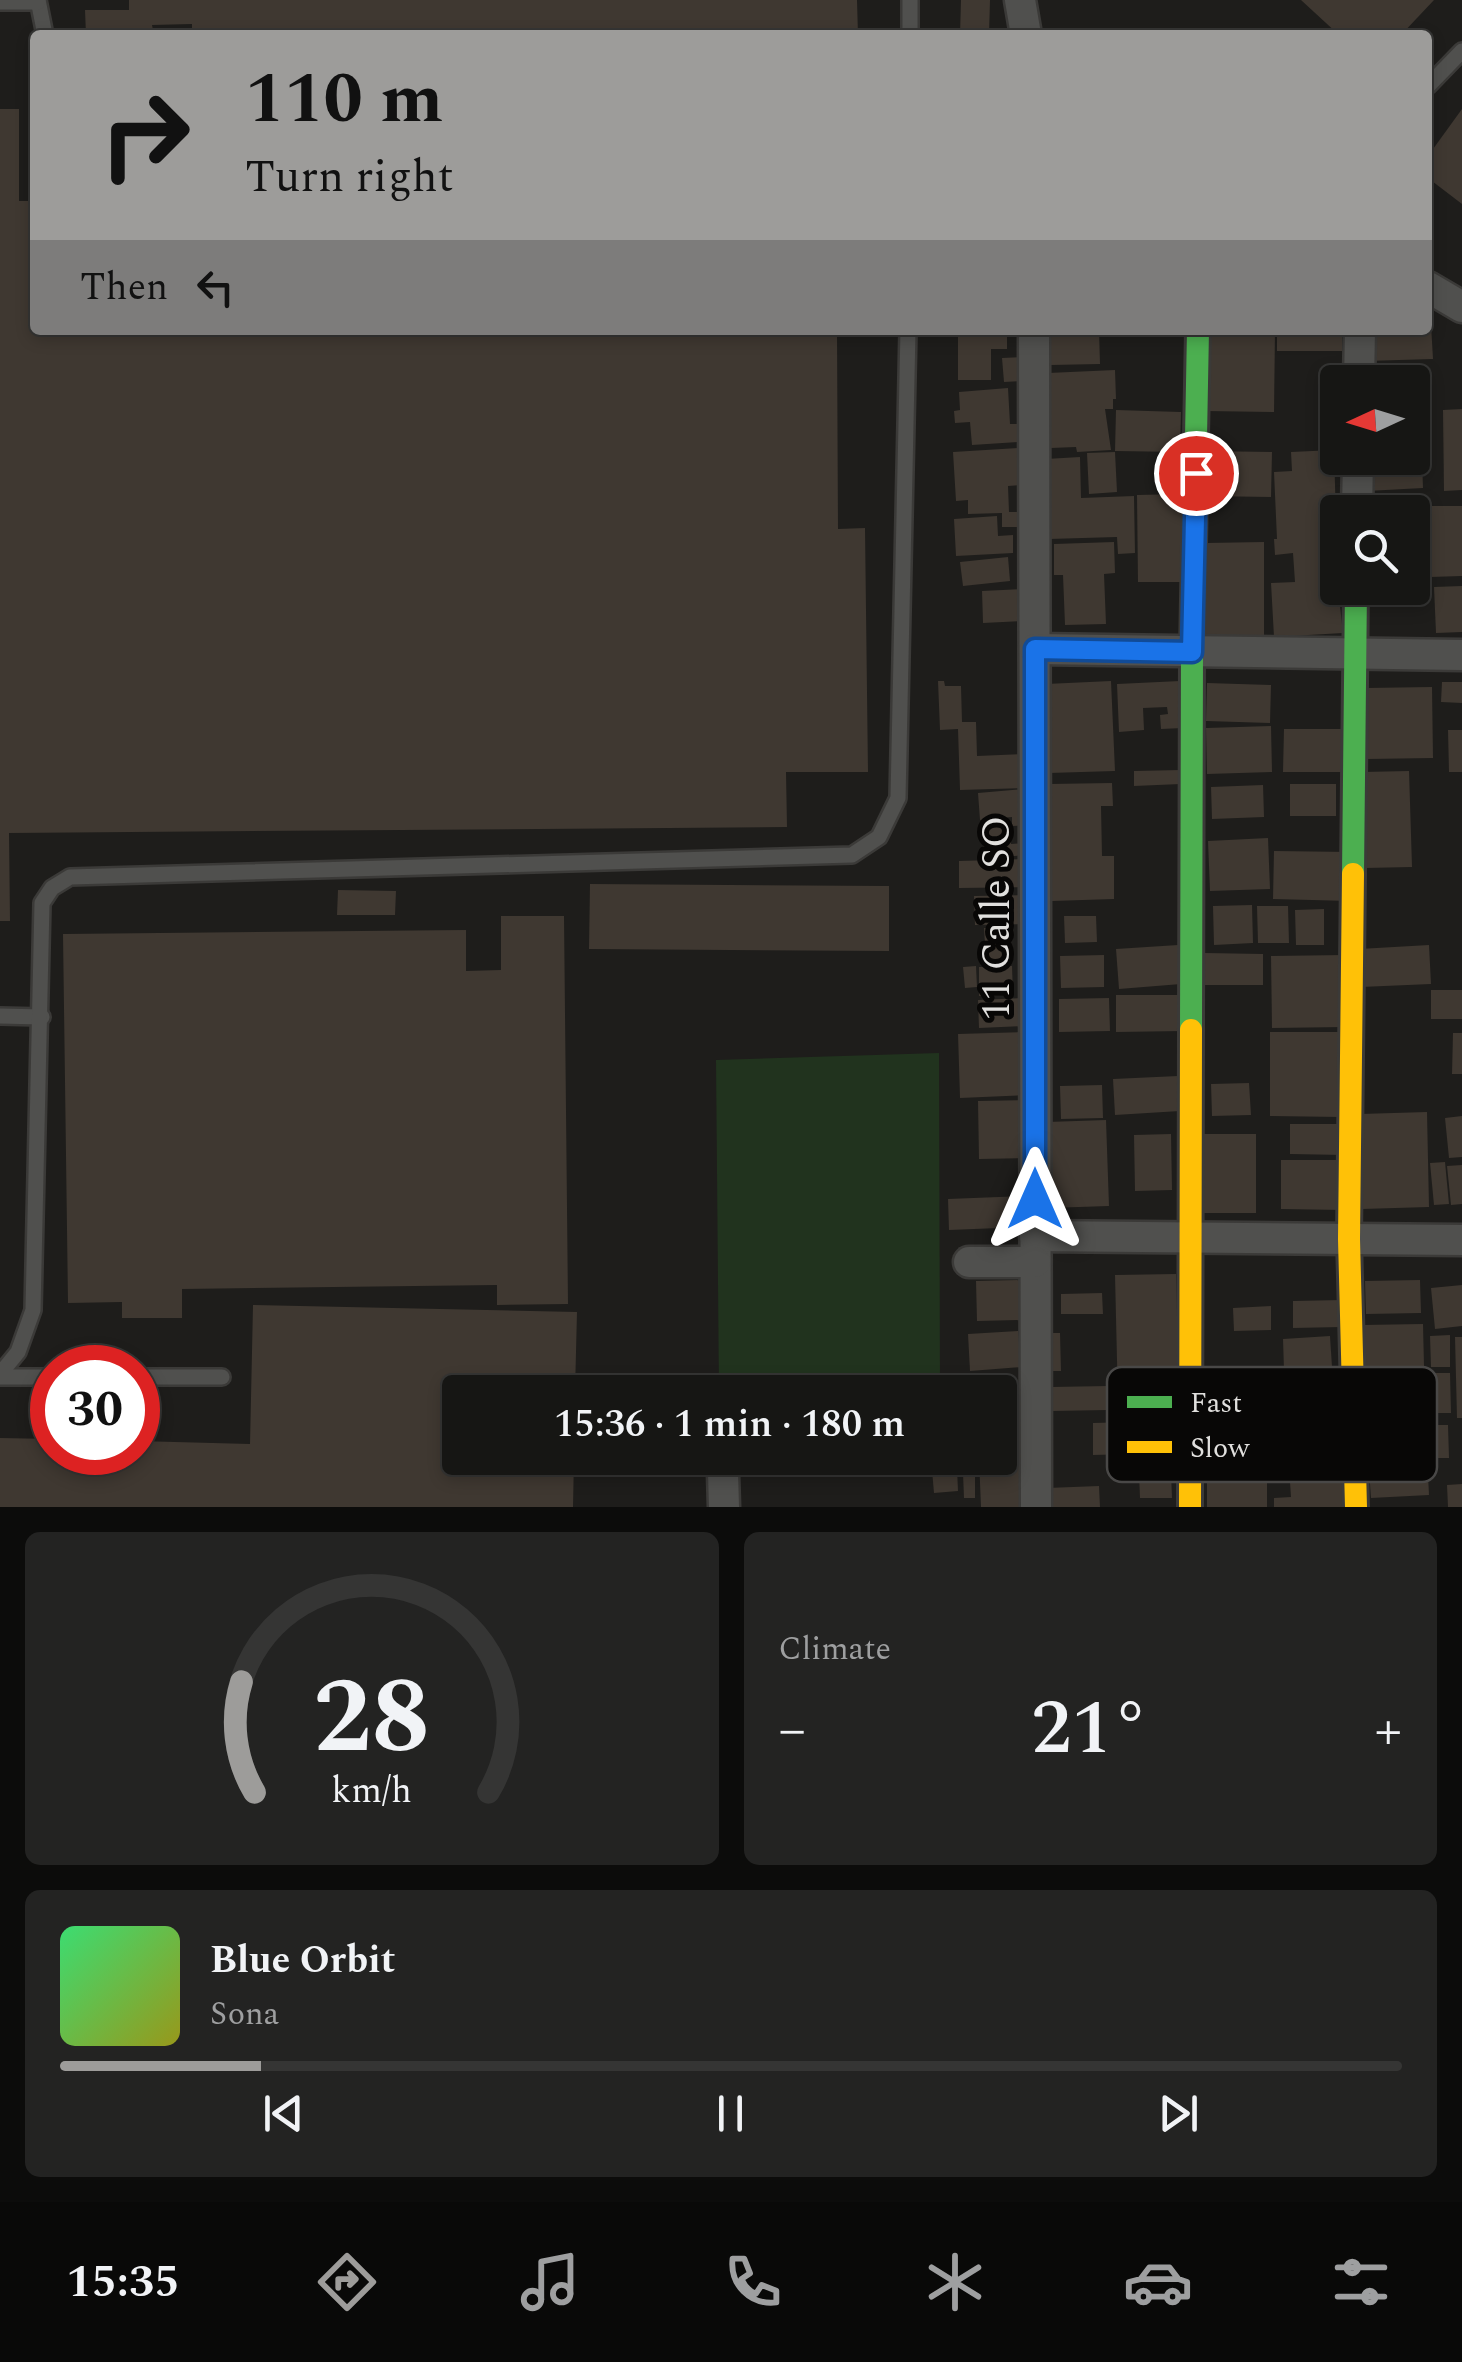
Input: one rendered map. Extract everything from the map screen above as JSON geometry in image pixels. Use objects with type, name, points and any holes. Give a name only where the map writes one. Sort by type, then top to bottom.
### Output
[{"type":"street","points":[[1020,0],[1025,30]]},
{"type":"street","points":[[1432,289],[1462,307]]},
{"type":"street","name":"11 Calle SO","points":[[1034,335],[1036,1507]]},
{"type":"street","points":[[1191,1367],[1192,652],[1198,335]]},
{"type":"street","points":[[1359,365],[1360,335]]},
{"type":"street","points":[[1352,1367],[1349,1239],[1356,605]]},
{"type":"street","points":[[1035,649],[1462,656]]},
{"type":"street","points":[[969,1262],[1035,1250],[1192,1238],[1462,1240]]},
{"type":"street","points":[[722,1475],[724,1507]]},
{"type":"street","points":[[1190,1482],[1190,1507]]},
{"type":"street","points":[[1355,1482],[1356,1507]]},
{"type":"lane","points":[[910,0],[910,30]]},
{"type":"lane","points":[[0,2],[38,1],[43,30]]},
{"type":"lane","points":[[1432,82],[1462,51]]},
{"type":"lane","points":[[0,1376],[18,1352],[33,1310],[42,902],[52,888],[70,878],[852,856],[879,837],[898,798],[908,335]]},
{"type":"lane","points":[[0,1016],[42,1017]]},
{"type":"lane","points":[[0,1376],[30,1377]]},
{"type":"lane","points":[[160,1377],[222,1378]]},
{"type":"green space","points":[[939,1053],[940,1375],[719,1375],[716,1060]]},
{"type":"building","points":[[129,0],[857,0],[858,30],[192,30],[192,24],[152,25],[153,30],[86,30],[85,10],[129,10]]},
{"type":"building","points":[[961,0],[990,0],[989,30],[960,30]]},
{"type":"building","points":[[1301,0],[1434,0],[1406,30],[1334,30]]},
{"type":"building","points":[[0,109],[19,109],[19,201],[30,201],[30,335],[837,335],[838,529],[865,528],[868,772],[786,772],[787,827],[9,833],[10,921],[0,921]]},
{"type":"building","points":[[1462,109],[1462,204],[1432,181],[1432,150]]},
{"type":"building","points":[[958,335],[1007,335],[1007,349],[991,349],[991,380],[958,380]]},
{"type":"building","points":[[1050,335],[1099,335],[1100,364],[1051,365]]},
{"type":"building","points":[[1206,335],[1275,335],[1274,412],[1205,411]]},
{"type":"building","points":[[1277,335],[1342,335],[1342,351],[1277,351]]},
{"type":"building","points":[[1366,335],[1432,335],[1433,359],[1366,361]]},
{"type":"building","points":[[1024,357],[1025,381],[1004,382],[1002,358]]},
{"type":"building","points":[[1115,370],[1116,399],[1113,409],[1105,409],[1111,450],[1077,452],[1076,447],[1051,448],[1048,373]]},
{"type":"building","points":[[1008,388],[1010,424],[1017,424],[1018,442],[972,445],[970,422],[955,423],[954,411],[960,410],[959,392]]},
{"type":"building","points":[[1462,409],[1462,490],[1444,491],[1443,410]]},
{"type":"building","points":[[1116,410],[1181,412],[1180,452],[1115,451]]},
{"type":"building","points":[[1020,448],[1022,485],[1008,486],[1009,512],[1019,512],[1019,527],[1002,527],[1002,513],[968,514],[968,500],[956,501],[953,452]]},
{"type":"building","points":[[1205,451],[1272,452],[1271,497],[1205,496]]},
{"type":"building","points":[[1320,451],[1320,475],[1335,475],[1335,495],[1320,495],[1320,605],[1340,605],[1343,633],[1274,637],[1271,583],[1295,582],[1293,553],[1275,555],[1274,539],[1274,472],[1292,471],[1291,452]]},
{"type":"building","points":[[1115,452],[1117,492],[1089,494],[1087,453]]},
{"type":"building","points":[[1080,457],[1081,498],[1134,496],[1135,553],[1118,554],[1117,537],[1049,539],[1046,459]]},
{"type":"building","points":[[1366,475],[1423,475],[1423,488],[1367,491]]},
{"type":"building","points":[[1182,494],[1183,582],[1138,582],[1137,495]]},
{"type":"building","points":[[1430,506],[1462,506],[1462,576],[1430,577]]},
{"type":"building","points":[[997,516],[998,536],[1013,535],[1013,553],[956,556],[954,519]]},
{"type":"building","points":[[1114,542],[1115,573],[1104,574],[1106,624],[1065,625],[1063,575],[1054,575],[1054,544]]},
{"type":"building","points":[[1264,542],[1264,639],[1206,639],[1206,543]]},
{"type":"building","points":[[1008,557],[1010,581],[963,586],[960,562]]},
{"type":"building","points":[[1462,586],[1462,632],[1436,633],[1434,587]]},
{"type":"building","points":[[1025,589],[1026,621],[983,623],[982,591]]},
{"type":"building","points":[[938,681],[944,681],[945,686],[961,686],[962,722],[976,722],[977,756],[1027,754],[1028,788],[960,790],[958,729],[940,730]]},
{"type":"building","points":[[1111,681],[1115,771],[1049,773],[1046,684]]},
{"type":"building","points":[[1180,681],[1183,728],[1161,729],[1160,715],[1168,714],[1167,707],[1143,708],[1144,730],[1119,732],[1117,684]]},
{"type":"building","points":[[1442,682],[1462,682],[1462,703],[1441,702]]},
{"type":"building","points":[[1207,683],[1271,685],[1270,723],[1206,721]]},
{"type":"building","points":[[1432,687],[1433,758],[1367,759],[1366,688]]},
{"type":"building","points":[[1271,726],[1272,772],[1207,774],[1206,728]]},
{"type":"building","points":[[1284,729],[1343,729],[1342,772],[1283,772]]},
{"type":"building","points":[[1448,730],[1462,730],[1462,772],[1449,772]]},
{"type":"building","points":[[1181,770],[1181,784],[1134,786],[1134,771]]},
{"type":"building","points":[[1409,771],[1412,867],[1365,868],[1362,772]]},
{"type":"building","points":[[1112,783],[1113,806],[1101,806],[1102,856],[1114,856],[1114,899],[1052,901],[1049,784]]},
{"type":"building","points":[[1290,784],[1336,784],[1336,816],[1290,816]]},
{"type":"building","points":[[1263,785],[1264,817],[1212,819],[1211,787]]},
{"type":"building","points":[[1025,789],[1028,825],[1012,826],[1012,817],[980,820],[978,793]]},
{"type":"building","points":[[1009,824],[1011,844],[1027,843],[1027,855],[984,858],[982,826]]},
{"type":"building","points":[[1268,838],[1270,889],[1210,891],[1208,841]]},
{"type":"building","points":[[1274,851],[1351,852],[1350,901],[1273,899]]},
{"type":"building","points":[[1028,859],[1029,887],[959,888],[959,861]]},
{"type":"building","points":[[590,884],[889,886],[889,951],[589,949]]},
{"type":"building","points":[[338,890],[396,891],[395,915],[337,915]]},
{"type":"building","points":[[1029,895],[1029,924],[975,925],[974,896]]},
{"type":"building","points":[[1252,905],[1253,943],[1214,945],[1213,906]]},
{"type":"building","points":[[1257,906],[1288,906],[1289,943],[1258,943]]},
{"type":"building","points":[[1324,909],[1324,945],[1296,945],[1295,910]]},
{"type":"building","points":[[501,916],[564,916],[568,1304],[497,1305],[497,1285],[182,1289],[182,1318],[122,1318],[122,1302],[68,1303],[63,934],[466,930],[466,971],[501,970]]},
{"type":"building","points":[[1064,916],[1096,916],[1097,942],[1065,943]]},
{"type":"building","points":[[1007,927],[1010,960],[986,961],[984,928]]},
{"type":"building","points":[[1178,945],[1181,984],[1119,989],[1116,949]]},
{"type":"building","points":[[1429,945],[1431,984],[1361,987],[1359,949]]},
{"type":"building","points":[[1205,953],[1263,954],[1263,985],[1205,985]]},
{"type":"building","points":[[1104,955],[1104,987],[1061,988],[1060,956]]},
{"type":"building","points":[[1345,955],[1345,1027],[1272,1028],[1271,956]]},
{"type":"building","points":[[976,966],[977,987],[965,988],[963,967]]},
{"type":"building","points":[[1012,966],[1013,995],[979,996],[979,967]]},
{"type":"building","points":[[1431,990],[1462,990],[1462,1019],[1431,1019]]},
{"type":"building","points":[[1116,995],[1184,995],[1184,1031],[1116,1032]]},
{"type":"building","points":[[1024,998],[1025,1026],[979,1028],[978,1000]]},
{"type":"building","points":[[1109,998],[1110,1031],[1059,1032],[1059,999]]},
{"type":"building","points":[[1024,1032],[1027,1095],[960,1098],[958,1034]]},
{"type":"building","points":[[1270,1032],[1340,1032],[1341,1117],[1270,1116]]},
{"type":"building","points":[[1453,1033],[1462,1033],[1462,1074],[1452,1074]]},
{"type":"building","points":[[1178,1076],[1180,1111],[1115,1115],[1113,1079]]},
{"type":"building","points":[[1249,1083],[1251,1115],[1212,1116],[1211,1084]]},
{"type":"building","points":[[1102,1085],[1103,1118],[1061,1119],[1060,1086]]},
{"type":"building","points":[[1027,1100],[1028,1158],[979,1159],[978,1101]]},
{"type":"building","points":[[1427,1112],[1429,1207],[1362,1209],[1360,1114]]},
{"type":"building","points":[[1462,1116],[1462,1157],[1449,1158],[1445,1118]]},
{"type":"building","points":[[1106,1120],[1109,1206],[1049,1208],[1047,1122]]},
{"type":"building","points":[[1290,1124],[1344,1124],[1344,1155],[1290,1154]]},
{"type":"building","points":[[1171,1134],[1172,1190],[1135,1191],[1134,1135]]},
{"type":"building","points":[[1201,1134],[1256,1134],[1256,1213],[1201,1213]]},
{"type":"building","points":[[1281,1160],[1344,1160],[1343,1210],[1281,1209]]},
{"type":"building","points":[[1445,1162],[1449,1204],[1434,1205],[1430,1163]]},
{"type":"building","points":[[1462,1165],[1462,1204],[1451,1205],[1447,1166]]},
{"type":"building","points":[[1023,1196],[1024,1227],[949,1230],[948,1199]]},
{"type":"building","points":[[1176,1274],[1178,1367],[1117,1367],[1115,1275]]},
{"type":"building","points":[[1022,1280],[1023,1320],[977,1321],[976,1281]]},
{"type":"building","points":[[1420,1280],[1421,1313],[1366,1314],[1365,1281]]},
{"type":"building","points":[[1462,1285],[1462,1326],[1435,1329],[1431,1288]]},
{"type":"building","points":[[1102,1293],[1103,1314],[1061,1314],[1061,1294]]},
{"type":"building","points":[[1342,1300],[1342,1327],[1293,1328],[1293,1301]]},
{"type":"building","points":[[253,1305],[577,1312],[575,1375],[442,1375],[442,1475],[574,1475],[573,1507],[0,1507],[0,1438],[30,1439],[30,1475],[160,1475],[160,1442],[250,1444]]},
{"type":"building","points":[[1271,1306],[1271,1330],[1234,1331],[1233,1308]]},
{"type":"building","points":[[1423,1324],[1424,1366],[1363,1367],[1362,1325]]},
{"type":"building","points":[[1018,1331],[1021,1367],[970,1371],[968,1334]]},
{"type":"building","points":[[1049,1333],[1060,1333],[1061,1371],[1050,1371]]},
{"type":"building","points":[[1450,1335],[1450,1367],[1431,1367],[1430,1336]]},
{"type":"building","points":[[1330,1336],[1332,1367],[1284,1367],[1283,1339]]},
{"type":"building","points":[[1455,1337],[1462,1337],[1462,1418],[1457,1418]]},
{"type":"building","points":[[1437,1373],[1450,1373],[1451,1413],[1437,1413]]},
{"type":"building","points":[[1017,1384],[1023,1384],[1025,1405],[1017,1405]]},
{"type":"building","points":[[1107,1386],[1107,1410],[1052,1411],[1051,1387]]},
{"type":"building","points":[[1017,1410],[1024,1410],[1026,1437],[1017,1438]]},
{"type":"building","points":[[1093,1423],[1107,1423],[1107,1455],[1093,1455]]},
{"type":"building","points":[[1437,1425],[1448,1425],[1449,1458],[1438,1458]]},
{"type":"building","points":[[1017,1442],[1024,1442],[1027,1507],[981,1507],[980,1475],[1017,1475]]},
{"type":"building","points":[[932,1475],[957,1475],[958,1491],[934,1493]]},
{"type":"building","points":[[963,1475],[975,1475],[975,1498],[964,1498]]},
{"type":"building","points":[[1139,1482],[1171,1482],[1172,1498],[1140,1498]]},
{"type":"building","points":[[1207,1482],[1267,1482],[1267,1507],[1207,1507]]},
{"type":"building","points":[[1290,1482],[1347,1482],[1348,1507],[1274,1507],[1274,1498],[1291,1497]]},
{"type":"building","points":[[1370,1482],[1428,1482],[1429,1495],[1371,1498]]},
{"type":"building","points":[[1462,1484],[1462,1507],[1448,1507],[1447,1485]]},
{"type":"building","points":[[1099,1486],[1100,1507],[1047,1507],[1047,1488]]},
{"type":"traffic: fast","points":[[1191,1030],[1198,335]]},
{"type":"traffic: fast","points":[[1353,874],[1356,605]]},
{"type":"traffic: slow","points":[[1352,1367],[1349,1239],[1353,874]]},
{"type":"traffic: slow","points":[[1190,1367],[1191,1030]]},
{"type":"traffic: slow","points":[[1190,1482],[1190,1507]]},
{"type":"traffic: slow","points":[[1355,1482],[1356,1507]]},
{"type":"route","points":[[1035,1199],[1035,649],[1192,652],[1196,473]]}]
